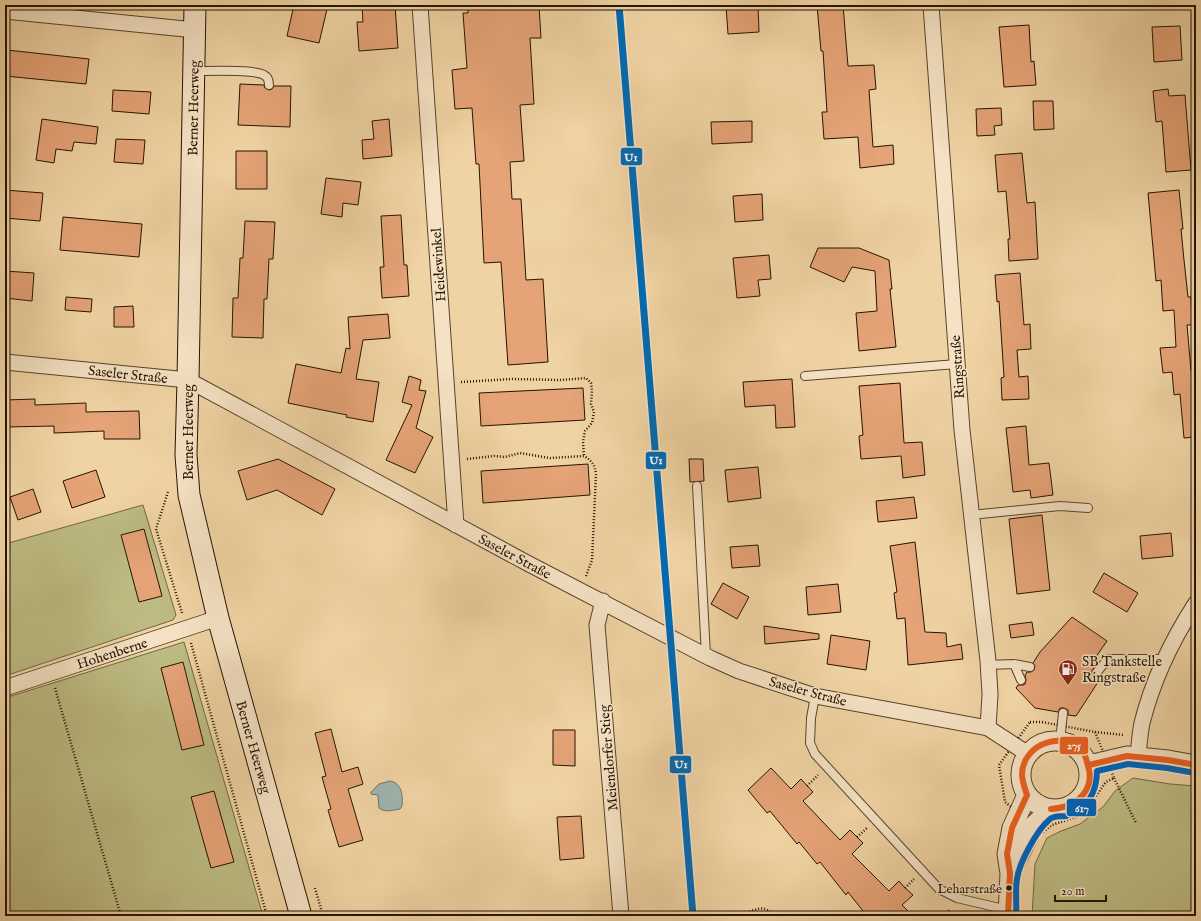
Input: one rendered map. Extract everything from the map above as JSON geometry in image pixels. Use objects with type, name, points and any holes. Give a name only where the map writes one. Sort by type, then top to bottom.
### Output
[{"type":"main road","name":"Berner Heerweg","points":[[195,5],[186,455],[189,495],[218,618],[301,916]]},
{"type":"street","name":"Heidewinkel","points":[[420,5],[456,525]]},
{"type":"street","name":"Ringstraße","points":[[931,5],[962,430],[988,665],[990,694],[988,728]]},
{"type":"street","points":[[5,11],[195,30]]},
{"type":"street","name":"Saseler Straße","points":[[5,362],[188,380],[456,525],[708,657],[739,671],[815,696],[988,728],[1021,750]]},
{"type":"street","name":"Meiendorfer Stieg","points":[[603,601],[597,624],[621,916]]},
{"type":"street","points":[[1138,756],[1142,724],[1155,679],[1171,644],[1196,603]]},
{"type":"street","name":"Hohenberne","points":[[5,688],[218,618]]},
{"type":"street","points":[[1097,762],[1090,776],[1088,788],[1082,797],[1073,805],[1062,809],[1051,809],[1038,804],[1027,795],[1022,785],[1021,774],[1023,764],[1021,750],[1034,748],[1042,743],[1051,741],[1061,734],[1084,756],[1097,762],[1127,756],[1138,756],[1196,765]]},
{"type":"street","points":[[1008,913],[1010,873],[1007,854],[1012,828],[1027,795]]},
{"type":"street","points":[[1010,873],[1034,825],[1051,809]]},
{"type":"lane","points":[[194,71],[254,71],[264,75],[269,82],[268,85]]},
{"type":"lane","points":[[805,376],[957,364]]},
{"type":"lane","points":[[697,486],[708,657]]},
{"type":"lane","points":[[971,515],[1060,506],[1088,508]]},
{"type":"lane","points":[[1097,672],[1108,659],[1164,659]]},
{"type":"lane","points":[[1014,664],[1021,680]]},
{"type":"lane","points":[[988,665],[1014,664],[1030,667]]},
{"type":"lane","points":[[815,696],[811,718],[810,743],[819,758],[940,889],[957,898],[1008,913]]},
{"type":"lane","points":[[1061,734],[1063,714]]},
{"type":"path","points":[[446,383],[479,380],[561,380],[586,378],[591,383],[591,404],[594,412],[592,423],[585,431],[583,442],[584,456]]},
{"type":"path","points":[[452,461],[484,457],[505,457],[520,453],[550,458],[584,456],[592,461],[595,466],[596,474],[592,560],[580,590]]},
{"type":"path","points":[[168,487],[168,495],[156,529],[187,628],[267,916]]},
{"type":"path","points":[[50,673],[121,916]]},
{"type":"path","points":[[1114,778],[1106,782],[1088,808],[1076,818],[1052,825],[1043,832],[1005,802],[999,765],[1021,750],[1030,722],[1042,722],[1061,734],[1094,732],[1097,762],[1114,778],[1136,823]]},
{"type":"path","points":[[744,914],[754,909],[763,908],[770,911],[774,916]]},
{"type":"shaded area","points":[[143,505],[176,615],[173,620],[5,676],[5,544]]},
{"type":"shaded area","points":[[184,642],[263,916],[5,916],[5,698]]},
{"type":"shaded area","points":[[1133,778],[1170,784],[1196,786],[1196,916],[1032,916],[1035,864],[1047,838],[1080,824],[1103,807],[1115,791]]},
{"type":"water","points":[[390,781],[397,784],[401,790],[402,806],[400,809],[389,811],[381,810],[379,808],[378,795],[371,794],[371,792],[379,784]]},
{"type":"building","points":[[294,5],[328,5],[319,43],[287,36]]},
{"type":"building","points":[[362,5],[395,5],[398,48],[359,51],[357,22],[363,22]]},
{"type":"building","points":[[468,5],[539,6],[541,38],[530,38],[534,104],[520,105],[524,161],[510,162],[512,199],[521,199],[526,280],[543,279],[548,362],[508,365],[501,262],[484,263],[479,164],[476,164],[472,108],[455,109],[452,70],[467,68],[463,13],[468,13]]},
{"type":"building","points":[[758,5],[759,32],[728,34],[726,6]]},
{"type":"building","points":[[817,5],[843,5],[848,66],[874,65],[876,89],[869,90],[873,147],[893,145],[894,164],[860,168],[858,137],[824,139],[822,112],[827,112],[823,51],[821,51]]},
{"type":"building","points":[[1029,25],[1031,62],[1034,61],[1036,85],[1004,87],[999,27]]},
{"type":"building","points":[[1180,26],[1182,60],[1154,62],[1152,27]]},
{"type":"building","points":[[7,50],[89,59],[86,84],[5,76]]},
{"type":"building","points":[[240,84],[264,85],[265,88],[269,90],[274,86],[291,86],[290,127],[238,125]]},
{"type":"building","points":[[1168,89],[1169,96],[1185,95],[1191,170],[1166,172],[1162,121],[1156,122],[1153,91]]},
{"type":"building","points":[[113,90],[151,92],[149,114],[112,111]]},
{"type":"building","points":[[1033,101],[1053,101],[1054,129],[1034,130]]},
{"type":"building","points":[[1001,108],[1002,125],[994,126],[995,135],[977,136],[976,109]]},
{"type":"building","points":[[42,119],[98,127],[96,144],[74,142],[72,151],[56,149],[54,163],[36,160]]},
{"type":"building","points":[[389,119],[392,156],[363,159],[362,140],[374,139],[372,121]]},
{"type":"building","points":[[752,121],[752,142],[712,144],[711,122]]},
{"type":"building","points":[[116,139],[145,140],[143,164],[114,162]]},
{"type":"building","points":[[236,151],[267,151],[267,189],[236,189]]},
{"type":"building","points":[[1022,153],[1027,203],[1035,202],[1038,259],[1009,261],[1008,239],[1010,239],[1006,191],[998,192],[995,155]]},
{"type":"building","points":[[326,178],[361,182],[358,205],[343,203],[342,217],[321,214]]},
{"type":"building","points":[[5,190],[43,193],[40,221],[5,218]]},
{"type":"building","points":[[1179,190],[1183,229],[1181,229],[1188,297],[1191,297],[1192,325],[1187,325],[1191,371],[1196,370],[1196,437],[1184,438],[1180,394],[1174,395],[1172,372],[1163,373],[1160,348],[1176,347],[1174,310],[1163,311],[1161,280],[1156,281],[1148,193]]},
{"type":"building","points":[[762,194],[763,220],[735,222],[733,196]]},
{"type":"building","points":[[401,215],[404,265],[407,265],[409,296],[382,298],[380,267],[384,267],[381,216]]},
{"type":"building","points":[[63,217],[142,224],[139,257],[60,250]]},
{"type":"building","points":[[245,221],[275,222],[273,259],[269,259],[267,299],[264,299],[263,338],[232,337],[233,298],[238,298],[240,258],[243,258]]},
{"type":"building","points":[[818,248],[859,248],[889,260],[892,289],[890,289],[896,347],[859,351],[856,313],[877,311],[875,271],[852,267],[844,282],[810,267]]},
{"type":"building","points":[[769,255],[771,279],[758,280],[760,296],[737,298],[733,258]]},
{"type":"building","points":[[5,271],[34,273],[32,301],[5,298]]},
{"type":"building","points":[[1020,273],[1024,325],[1030,324],[1031,349],[1017,350],[1019,377],[1028,376],[1029,399],[1002,400],[1001,378],[1004,377],[999,301],[997,302],[995,275]]},
{"type":"building","points":[[66,297],[92,299],[91,312],[65,310]]},
{"type":"building","points":[[133,306],[134,327],[114,327],[114,307]]},
{"type":"building","points":[[388,314],[390,338],[363,340],[356,379],[379,382],[373,422],[288,403],[296,364],[341,373],[346,348],[350,349],[348,317]]},
{"type":"building","points":[[409,376],[421,380],[419,390],[426,391],[416,428],[433,437],[415,473],[386,460],[412,405],[402,402]]},
{"type":"building","points":[[792,379],[795,427],[776,428],[775,405],[745,407],[743,382]]},
{"type":"building","points":[[900,383],[904,443],[922,442],[925,475],[903,478],[901,456],[861,459],[859,436],[863,435],[859,386]]},
{"type":"building","points":[[583,388],[585,420],[481,426],[479,393]]},
{"type":"building","points":[[35,399],[35,405],[86,403],[86,412],[139,411],[140,439],[104,439],[104,431],[54,433],[54,426],[5,427],[5,400]]},
{"type":"building","points":[[1026,426],[1029,465],[1049,463],[1053,495],[1031,498],[1030,490],[1013,492],[1006,428]]},
{"type":"building","points":[[278,459],[335,489],[322,515],[277,490],[247,500],[238,471]]},
{"type":"building","points":[[689,459],[703,459],[704,481],[690,482]]},
{"type":"building","points":[[588,464],[590,495],[483,503],[481,471]]},
{"type":"building","points":[[758,467],[761,498],[728,502],[725,470]]},
{"type":"building","points":[[96,470],[105,497],[72,508],[63,481]]},
{"type":"building","points":[[33,489],[41,512],[18,520],[10,497]]},
{"type":"building","points":[[914,497],[917,518],[878,522],[876,501]]},
{"type":"building","points":[[1042,515],[1050,590],[1017,594],[1009,519]]},
{"type":"building","points":[[144,529],[162,596],[139,602],[121,535]]},
{"type":"building","points":[[1171,533],[1173,556],[1142,559],[1140,536]]},
{"type":"building","points":[[915,542],[925,632],[946,633],[947,647],[961,644],[963,659],[908,665],[905,618],[897,619],[894,593],[897,592],[890,546]]},
{"type":"building","points":[[758,545],[760,566],[732,568],[730,547]]},
{"type":"building","points":[[1104,573],[1138,593],[1127,612],[1093,592]]},
{"type":"building","points":[[723,583],[749,597],[737,619],[711,604]]},
{"type":"building","points":[[838,584],[841,612],[808,615],[806,587]]},
{"type":"building","points":[[1072,617],[1107,641],[1093,661],[1095,666],[1092,674],[1100,679],[1076,716],[1068,715],[1068,710],[1064,708],[1060,708],[1058,712],[1035,708],[1016,688],[1018,685],[1025,684],[1025,675],[1027,672],[1034,670],[1035,666],[1033,663],[1040,652]]},
{"type":"building","points":[[1032,622],[1034,635],[1011,638],[1009,625]]},
{"type":"building","points":[[764,626],[819,634],[819,639],[765,644]]},
{"type":"building","points":[[831,635],[870,641],[866,670],[827,664]]},
{"type":"building","points":[[183,662],[204,745],[182,750],[161,668]]},
{"type":"building","points":[[331,729],[342,772],[358,767],[363,784],[348,789],[363,840],[339,847],[328,810],[331,809],[322,777],[326,776],[315,733]]},
{"type":"building","points":[[553,730],[575,730],[575,766],[553,765]]},
{"type":"building","points":[[771,768],[791,789],[801,779],[813,792],[803,801],[840,840],[850,830],[863,843],[852,854],[889,891],[899,881],[913,895],[902,905],[913,916],[867,916],[848,892],[846,895],[820,862],[817,864],[799,842],[797,844],[770,811],[767,813],[748,790]]},
{"type":"building","points":[[214,791],[234,862],[211,868],[191,797]]},
{"type":"building","points":[[581,816],[584,858],[560,860],[557,817]]},
{"type":"transit line","name":"U1","points":[[619,5],[693,916]]},
{"type":"transit line","name":"275","points":[[1027,795],[1022,774],[1024,763],[1030,754],[1038,747],[1057,741],[1067,742],[1076,746],[1084,754],[1090,773],[1088,786],[1078,800],[1061,808],[1051,809]]},
{"type":"transit line","name":"275","points":[[1089,765],[1127,756],[1168,760],[1196,765]]},
{"type":"transit line","name":"617","points":[[1016,916],[1016,888],[1018,872],[1029,847],[1039,831],[1051,818],[1066,816],[1085,805],[1093,793],[1097,779],[1097,771],[1128,764],[1167,768],[1195,773]]},
{"type":"transit line","name":"275","points":[[1008,916],[1010,873],[1007,854],[1012,828],[1027,795]]},
{"type":"place","name":"SB Tankstelle Ringstraße","points":[[1068,686]]},
{"type":"place","name":"Leharstraße","points":[[1009,888]]}]
